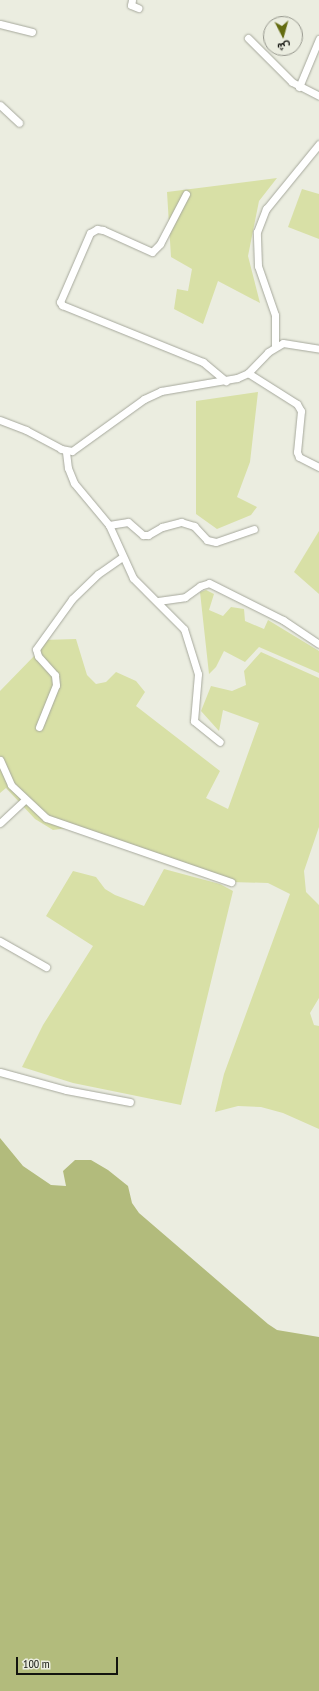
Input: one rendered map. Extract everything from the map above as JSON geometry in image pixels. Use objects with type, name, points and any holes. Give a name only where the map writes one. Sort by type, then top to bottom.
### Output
[{"type":"street","points":[[132,0],[131,5],[138,8]]},
{"type":"street","points":[[0,24],[32,32]]},
{"type":"street","points":[[248,38],[299,87],[319,96]]},
{"type":"street","points":[[299,87],[319,39]]},
{"type":"street","points":[[0,105],[19,123]]},
{"type":"street","points":[[275,346],[275,315],[258,266],[257,232],[266,209],[319,144]]},
{"type":"street","points":[[186,194],[160,244],[152,252],[103,230],[97,229],[90,233],[60,302],[62,305],[203,362],[226,381]]},
{"type":"street","points":[[0,420],[26,430],[66,452],[82,446],[144,399],[161,391],[226,381],[248,373],[275,346],[293,343],[319,349]]},
{"type":"street","points":[[248,373],[297,404],[301,411],[297,452],[299,457],[319,466]]},
{"type":"street","points":[[66,452],[68,468],[74,483],[109,525],[122,557],[133,578],[158,601],[184,629],[188,638],[198,684],[194,704],[194,721],[220,742]]},
{"type":"street","points":[[109,525],[128,522],[143,535],[148,535],[162,527],[181,522],[194,526],[207,540],[216,542],[254,529]]},
{"type":"street","points":[[39,727],[56,685],[55,675],[38,656],[36,649],[72,599],[98,574],[122,557]]},
{"type":"street","points":[[158,601],[185,597],[200,586],[208,583],[283,620],[319,644]]},
{"type":"street","points":[[0,760],[6,778],[25,800],[46,818],[231,882]]},
{"type":"street","points":[[0,822],[25,800]]},
{"type":"street","points":[[0,941],[46,967]]},
{"type":"street","points":[[0,1072],[66,1090],[130,1102]]},
{"type":"shaded area","points":[[277,178],[259,201],[248,256],[260,303],[218,281],[203,324],[174,309],[177,289],[188,291],[192,269],[171,257],[167,192]]},
{"type":"shaded area","points":[[302,189],[319,194],[319,239],[288,227]]},
{"type":"shaded area","points":[[258,392],[250,462],[237,497],[257,507],[251,515],[217,529],[196,514],[196,401]]},
{"type":"shaded area","points":[[319,531],[319,594],[294,572]]},
{"type":"shaded area","points":[[206,590],[214,594],[209,610],[223,616],[231,607],[244,609],[245,621],[264,629],[268,620],[319,651],[319,673],[259,647],[245,662],[224,651],[216,667],[209,674],[200,592]]},
{"type":"shaded area","points":[[76,639],[87,675],[96,684],[106,682],[116,672],[136,681],[145,692],[136,706],[220,771],[206,798],[228,809],[259,723],[223,710],[219,731],[201,711],[211,686],[232,691],[246,685],[244,671],[261,652],[319,678],[319,827],[304,871],[306,892],[319,905],[319,998],[310,1013],[314,1025],[319,1026],[319,1129],[283,1113],[261,1107],[238,1106],[215,1112],[224,1074],[290,894],[268,883],[231,882],[75,827],[53,830],[35,819],[6,788],[0,793],[0,691],[37,653],[43,640]]},
{"type":"shaded area","points":[[164,869],[220,884],[233,891],[181,1105],[73,1083],[22,1067],[43,1025],[93,946],[46,916],[73,871],[96,877],[105,889],[115,895],[144,906]]},
{"type":"shaded area","points":[[0,1138],[23,1166],[51,1185],[66,1186],[63,1171],[75,1160],[91,1160],[108,1170],[128,1186],[132,1203],[139,1213],[268,1324],[277,1330],[319,1337],[319,1691],[0,1691]]}]
